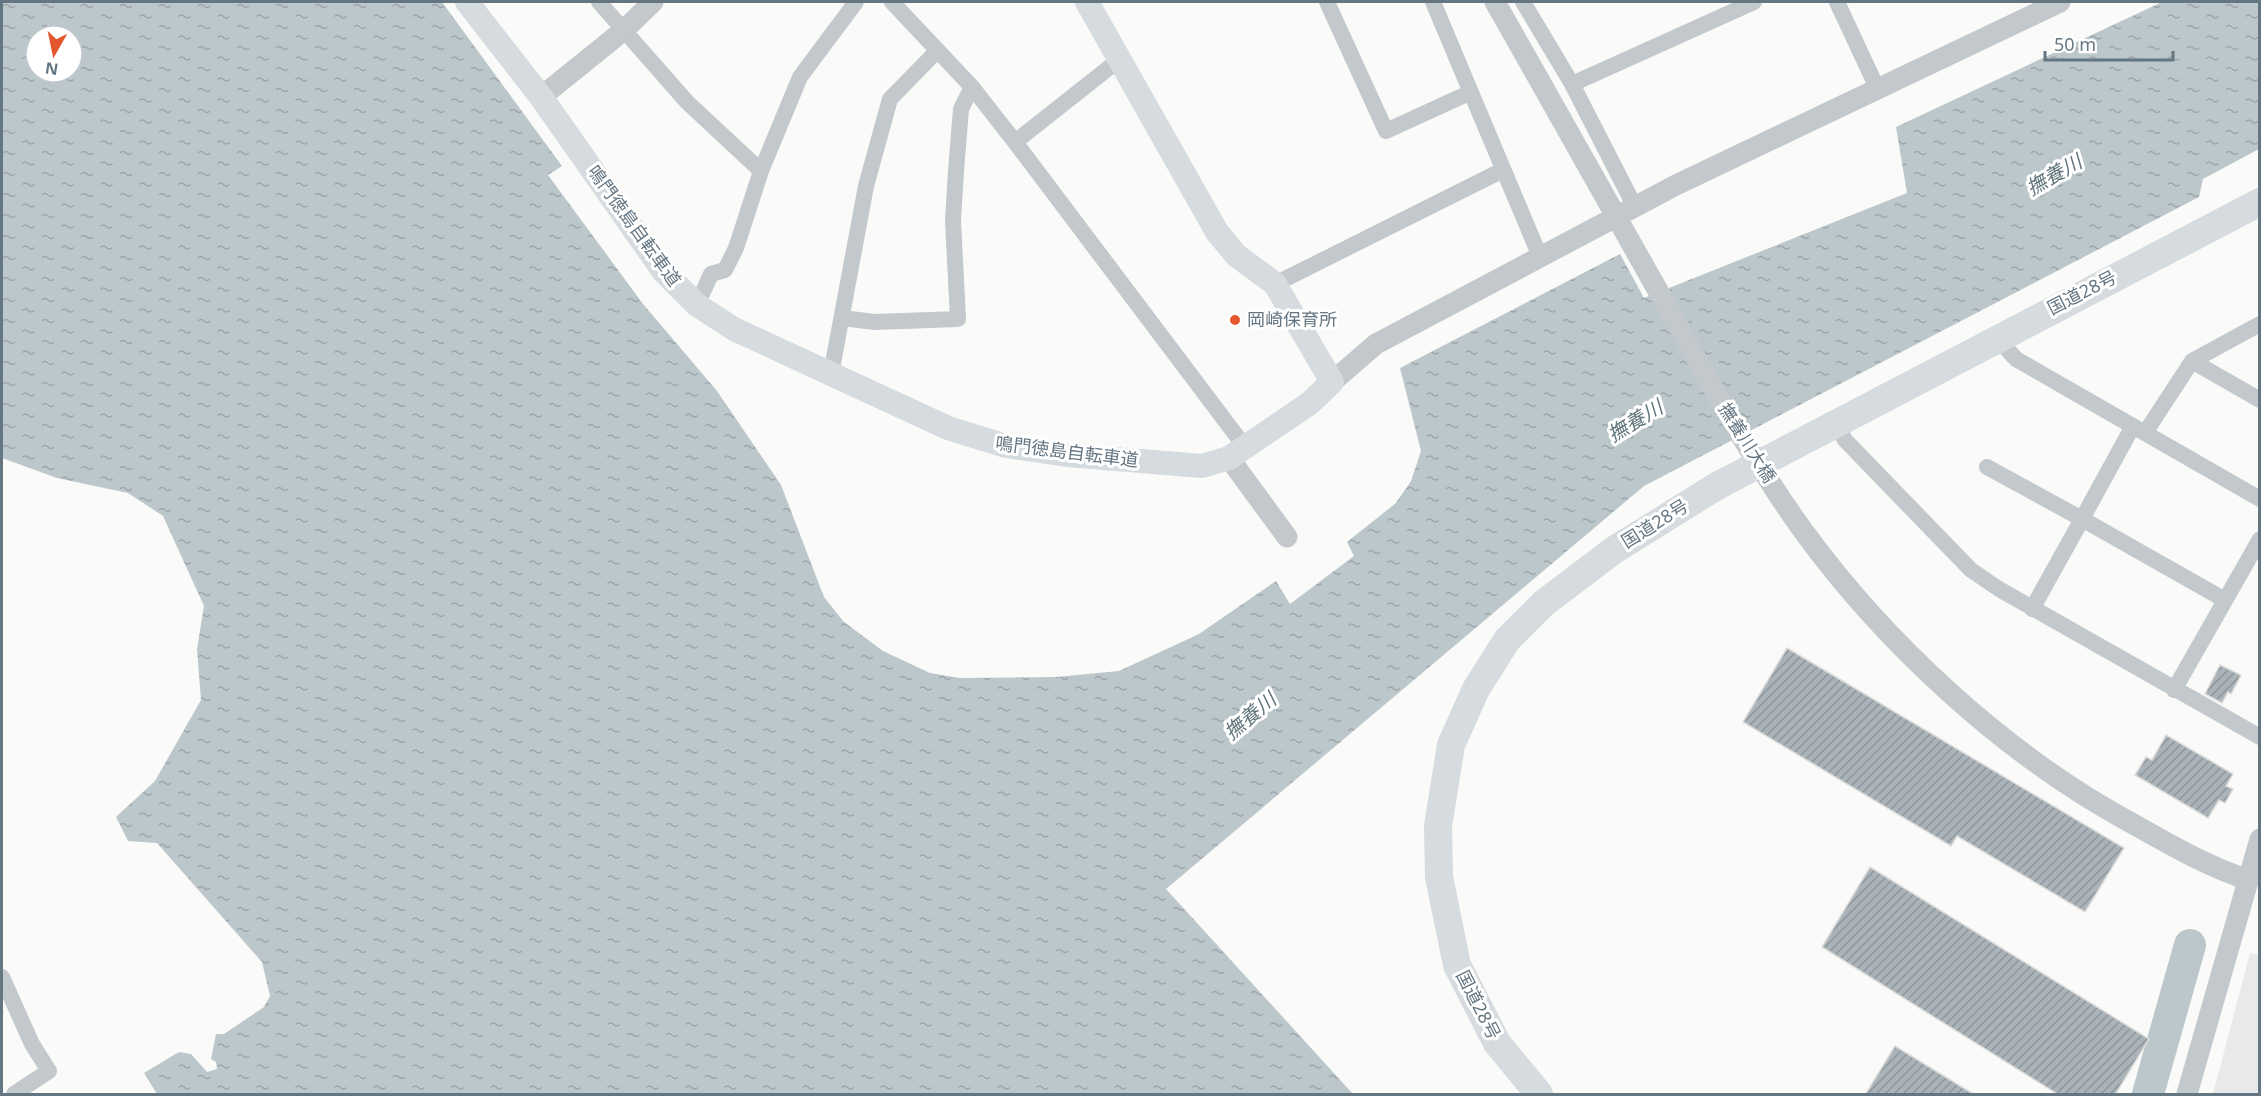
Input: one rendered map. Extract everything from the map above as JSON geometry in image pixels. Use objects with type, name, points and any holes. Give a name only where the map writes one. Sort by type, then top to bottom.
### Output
[{"type":"highway","name":"国道28号","points":[[1539,1095],[1497,1043],[1457,965],[1439,877],[1438,826],[1451,745],[1476,688],[1507,640],[1544,603],[1614,550],[1717,486],[1996,337],[2258,204]]},
{"type":"main road","name":"鳴門徳島自転車道","points":[[467,2],[541,97],[664,272],[697,305],[734,329],[948,428],[1006,446],[1067,455],[1202,466],[1237,452],[1310,403],[1332,381]]},
{"type":"main road","points":[[1087,2],[1217,232],[1236,255],[1275,284],[1332,381]]},
{"type":"street","points":[[599,2],[687,102],[761,171]]},
{"type":"street","points":[[541,97],[624,30],[653,2]]},
{"type":"street","points":[[697,305],[711,274],[725,270],[736,248],[761,171],[800,77],[856,2]]},
{"type":"street","points":[[892,2],[972,87],[1015,142],[1237,452],[1287,537]]},
{"type":"street","points":[[1327,2],[1386,131],[1469,93]]},
{"type":"street","points":[[1432,2],[1540,259]]},
{"type":"street","name":"撫養川大橋","points":[[1495,2],[1741,437],[1804,532],[1859,601],[1926,669],[2035,762],[2098,804],[2216,870],[2249,879]]},
{"type":"street","points":[[1523,2],[1572,84],[1635,207]]},
{"type":"street","points":[[1572,84],[1754,2]]},
{"type":"street","points":[[1837,2],[1878,90]]},
{"type":"street","points":[[1332,381],[1376,344],[1635,207],[2060,2]]},
{"type":"street","points":[[831,374],[866,186],[890,99],[938,51]]},
{"type":"street","points":[[1015,142],[1119,58]]},
{"type":"street","points":[[842,318],[875,322],[958,319],[954,221],[956,171],[961,109],[972,87]]},
{"type":"street","points":[[1275,284],[1503,170]]},
{"type":"street","points":[[2032,609],[2082,519],[2139,430],[2192,361],[2259,324]]},
{"type":"street","points":[[1996,337],[2016,359],[2259,499]]},
{"type":"street","points":[[2192,361],[2259,400]]},
{"type":"street","points":[[1836,424],[1845,440],[1971,570],[2032,609],[2259,737]]},
{"type":"street","points":[[1987,467],[2225,600]]},
{"type":"street","points":[[2174,690],[2259,539]]},
{"type":"street","points":[[2187,1095],[2259,839]]},
{"type":"street","points":[[2,977],[27,1035],[49,1071],[14,1095]]},
{"type":"shaded area","points":[[2250,953],[2259,955],[2259,1094],[2213,1094]]},
{"type":"water","name":"撫養川","points":[[2,2],[442,2],[562,166],[548,175],[643,304],[717,391],[781,485],[824,597],[844,622],[883,651],[930,673],[960,678],[1056,677],[1119,671],[1199,634],[1276,581],[1290,604],[1354,556],[1347,542],[1396,503],[1411,481],[1421,451],[1400,368],[1620,254],[1644,298],[1907,193],[1896,127],[2162,2],[2259,2],[2259,149],[2203,179],[2199,197],[1644,486],[1166,889],[1353,1094],[157,1094],[144,1073],[179,1052],[191,1054],[207,1072],[217,1069],[216,1062],[211,1059],[216,1034],[224,1034],[264,1007],[270,996],[262,962],[157,843],[128,841],[116,817],[155,781],[201,700],[197,649],[204,606],[163,516],[128,493],[57,478],[2,458]]},
{"type":"building","points":[[1787,648],[2124,848],[2085,912],[1957,836],[1951,846],[1743,722]]},
{"type":"building","points":[[2220,665],[2241,675],[2231,694],[2228,692],[2222,703],[2205,694]]},
{"type":"building","points":[[2166,735],[2233,774],[2226,786],[2233,789],[2225,803],[2219,800],[2208,818],[2135,775],[2146,757],[2152,760]]},
{"type":"building","points":[[1870,867],[2149,1039],[2115,1095],[2059,1095],[1822,947]]},
{"type":"building","points":[[1895,1046],[1975,1095],[1865,1095]]},
{"type":"waterway","points":[[2148,1094],[2190,945]]},
{"type":"place","name":"岡崎保育所","points":[[1235,320]]}]
